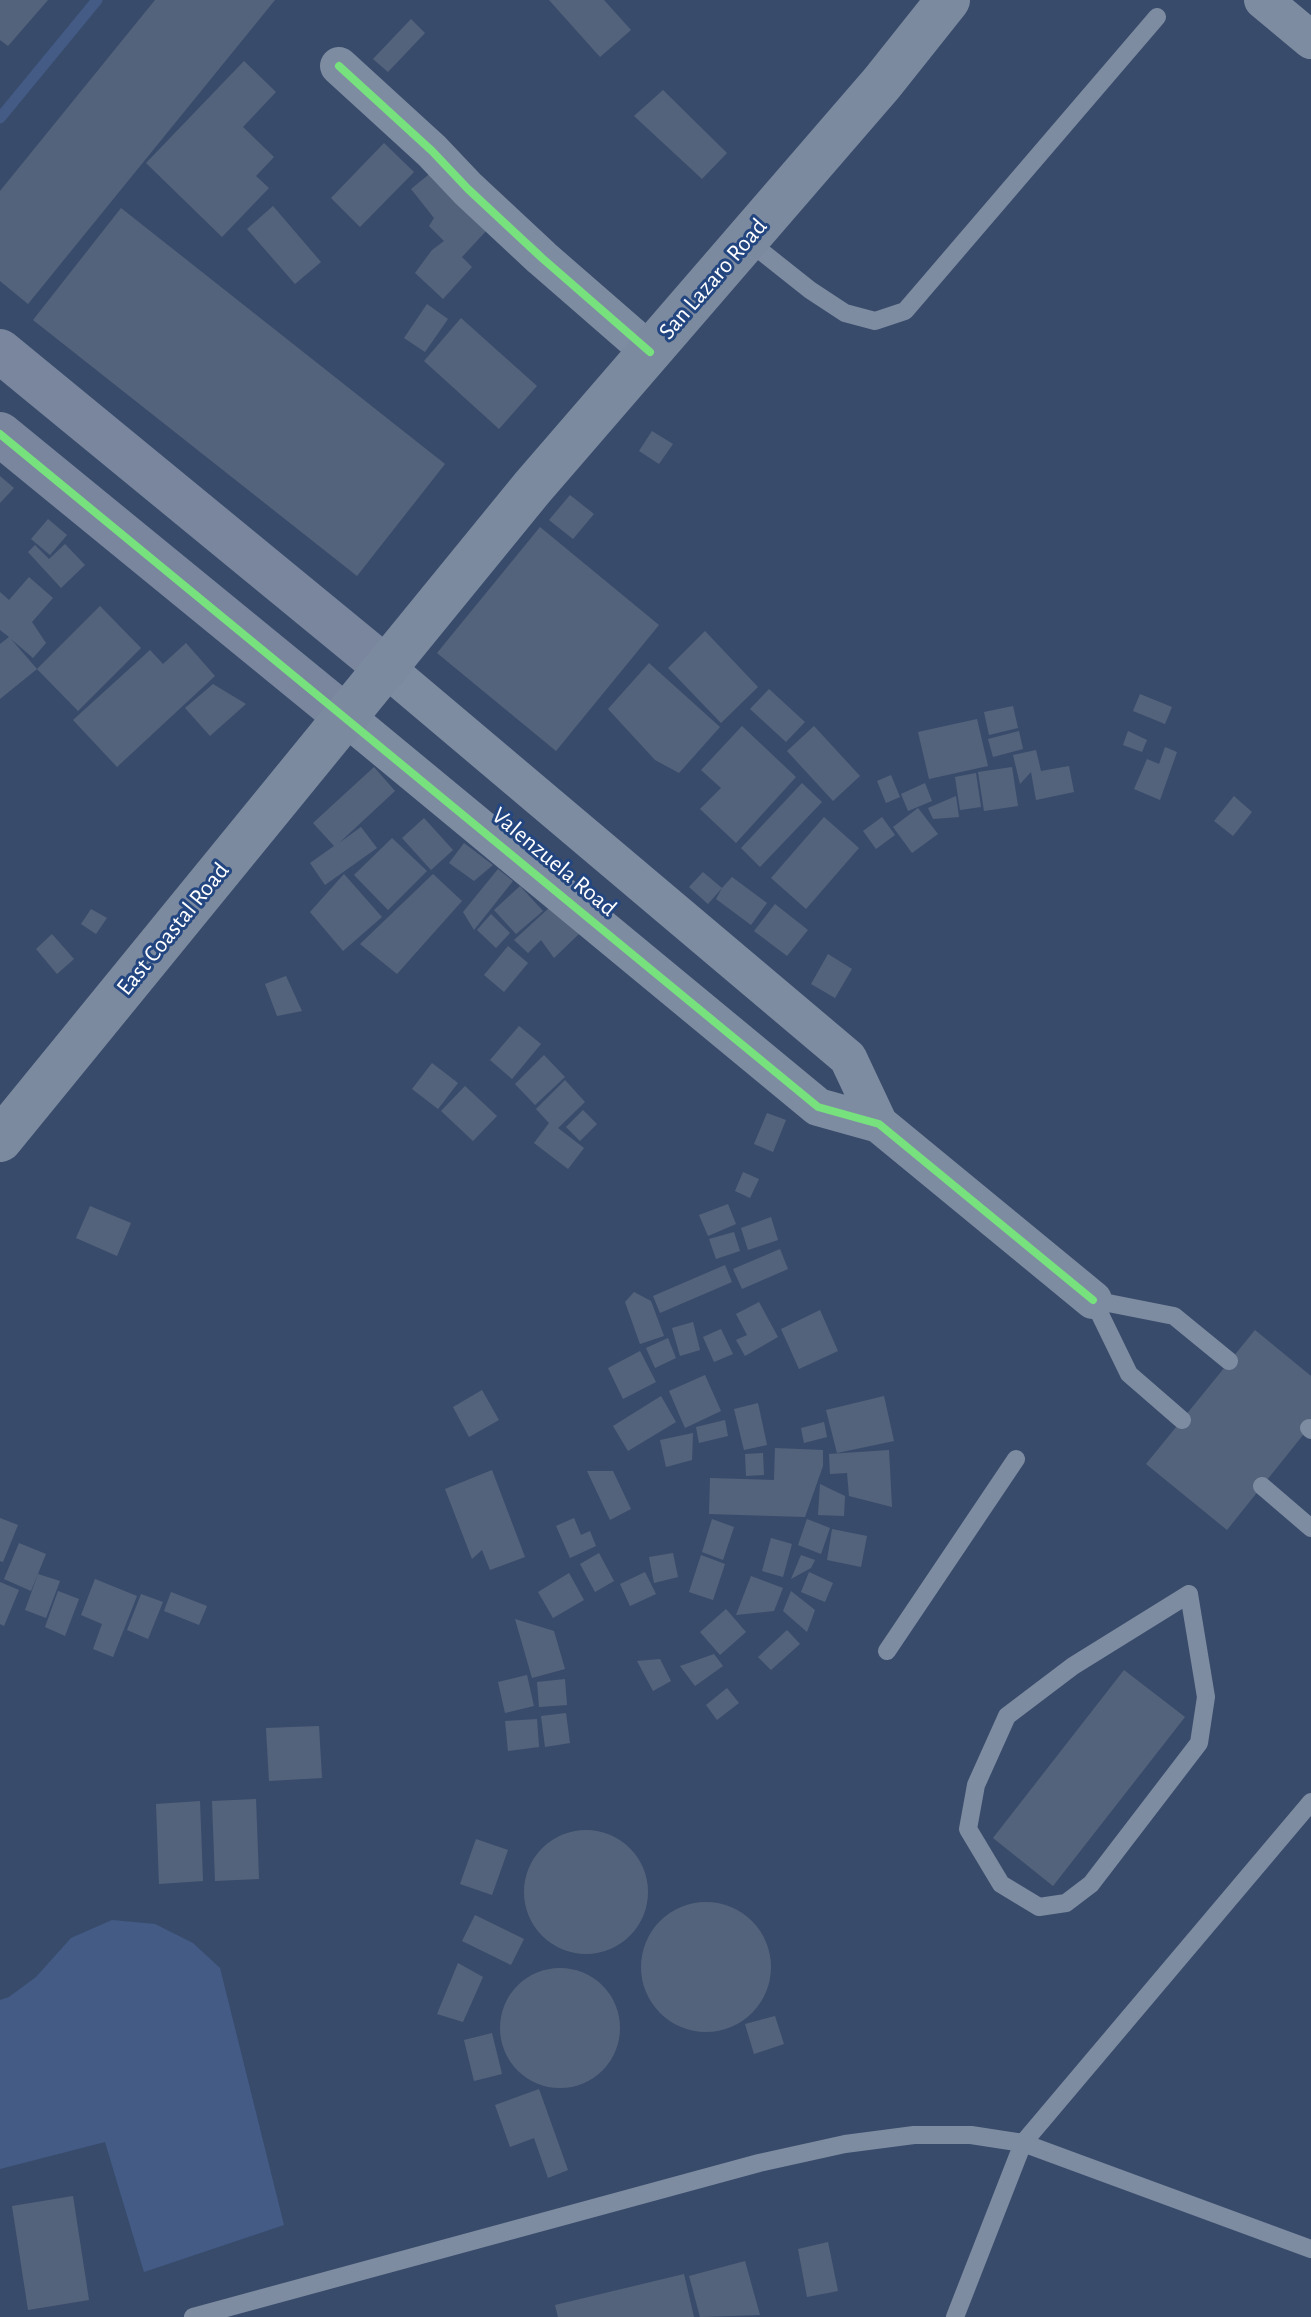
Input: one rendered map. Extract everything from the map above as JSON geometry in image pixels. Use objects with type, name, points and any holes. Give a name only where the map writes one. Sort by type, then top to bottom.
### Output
[{"type":"main road","name":"San Lazaro Road","points":[[346,717],[532,488],[882,83],[948,0]]},
{"type":"main road","name":"East Coastal Road","points":[[0,1140],[346,717]]},
{"type":"street","points":[[1263,0],[1311,40]]},
{"type":"street","points":[[339,66],[542,258],[650,352]]},
{"type":"street","name":"Valenzuela Road","points":[[0,351],[386,668],[848,1058],[879,1124]]},
{"type":"street","name":"Valenzuela Road","points":[[0,434],[818,1107],[879,1124],[1093,1300]]},
{"type":"street","points":[[86,504],[126,454]]},
{"type":"street","points":[[602,928],[640,882]]},
{"type":"lane","points":[[747,240],[810,290],[845,313],[875,321],[905,311],[1157,17]]},
{"type":"lane","points":[[1093,1300],[1174,1316],[1229,1361]]},
{"type":"lane","points":[[1093,1300],[1129,1374],[1182,1420]]},
{"type":"lane","points":[[887,1651],[1016,1459]]},
{"type":"lane","points":[[1262,1486],[1310,1525]]},
{"type":"lane","points":[[1189,1594],[1206,1697],[1199,1743],[1091,1884],[1066,1903],[1039,1907],[1001,1884],[968,1829],[976,1785],[1007,1716],[1073,1666],[1189,1594]]},
{"type":"lane","points":[[955,2317],[1023,2143],[1311,1802]]},
{"type":"lane","points":[[193,2317],[744,2167],[845,2144],[914,2135],[971,2135],[1023,2143],[1311,2249]]},
{"type":"water","points":[[112,1920],[155,1924],[193,1943],[220,1968],[284,2225],[144,2272],[105,2142],[0,2169],[0,2000],[36,1977],[71,1938]]},
{"type":"building","points":[[0,0],[48,0],[8,46],[0,40]]},
{"type":"building","points":[[155,0],[275,0],[28,304],[0,281],[0,191]]},
{"type":"building","points":[[549,0],[604,0],[631,30],[600,57]]},
{"type":"building","points":[[411,19],[425,33],[388,72],[373,59]]},
{"type":"building","points":[[244,61],[276,92],[243,127],[274,157],[256,176],[269,188],[222,237],[146,163]]},
{"type":"building","points":[[663,90],[727,153],[702,179],[634,116]]},
{"type":"building","points":[[384,143],[414,172],[360,227],[331,198]]},
{"type":"building","points":[[433,171],[487,230],[462,257],[472,267],[443,299],[415,273],[432,250],[444,241],[429,226],[434,218],[411,189]]},
{"type":"building","points":[[273,206],[321,262],[295,284],[247,229]]},
{"type":"building","points":[[121,208],[445,464],[357,576],[33,320]]},
{"type":"building","points":[[427,304],[448,319],[425,352],[404,338]]},
{"type":"building","points":[[461,318],[537,386],[499,429],[424,361]]},
{"type":"building","points":[[652,431],[673,444],[659,464],[639,451]]},
{"type":"building","points":[[0,476],[14,488],[0,503]]},
{"type":"building","points":[[570,495],[594,514],[573,539],[549,520]]},
{"type":"building","points":[[48,519],[67,535],[50,555],[31,539]]},
{"type":"building","points":[[540,527],[659,625],[556,751],[437,653]]},
{"type":"building","points":[[65,544],[85,565],[61,588],[28,552],[35,545],[49,559]]},
{"type":"building","points":[[29,577],[53,598],[32,622],[46,643],[33,658],[11,639],[37,669],[0,699],[0,644],[9,637],[0,630],[0,592],[9,600]]},
{"type":"building","points":[[100,606],[141,648],[78,711],[37,669]]},
{"type":"building","points":[[705,631],[758,687],[721,723],[668,668]]},
{"type":"building","points":[[186,643],[215,676],[117,767],[73,720],[150,650],[163,664]]},
{"type":"building","points":[[649,663],[720,727],[679,773],[655,760],[608,709]]},
{"type":"building","points":[[213,684],[246,704],[210,736],[185,708]]},
{"type":"building","points":[[769,689],[805,722],[786,742],[750,709]]},
{"type":"building","points":[[1140,694],[1172,707],[1165,724],[1133,711]]},
{"type":"building","points":[[1013,706],[1018,728],[989,735],[984,712]]},
{"type":"building","points":[[977,719],[988,766],[929,779],[918,732]]},
{"type":"building","points":[[742,726],[796,777],[736,843],[700,809],[721,788],[701,770]]},
{"type":"building","points":[[814,726],[860,776],[833,801],[787,751]]},
{"type":"building","points":[[1019,731],[1023,749],[993,757],[988,739]]},
{"type":"building","points":[[1128,731],[1147,740],[1142,752],[1123,745]]},
{"type":"building","points":[[1165,747],[1177,752],[1160,800],[1134,789],[1147,759],[1159,764]]},
{"type":"building","points":[[1036,750],[1041,771],[1069,766],[1074,792],[1036,800],[1031,772],[1020,784],[1013,755]]},
{"type":"building","points":[[374,767],[395,791],[339,843],[361,827],[377,848],[325,885],[310,863],[334,846],[313,823]]},
{"type":"building","points":[[1012,767],[1018,806],[984,811],[978,772]]},
{"type":"building","points":[[976,773],[981,807],[960,810],[955,777]]},
{"type":"building","points":[[891,775],[900,797],[886,803],[877,781]]},
{"type":"building","points":[[802,783],[822,802],[760,867],[741,848]]},
{"type":"building","points":[[925,783],[932,801],[908,811],[901,794]]},
{"type":"building","points":[[956,796],[959,817],[933,819],[928,808]]},
{"type":"building","points":[[1234,796],[1252,812],[1233,836],[1214,821]]},
{"type":"building","points":[[918,808],[938,834],[912,853],[893,827]]},
{"type":"building","points":[[824,817],[859,848],[806,909],[771,878]]},
{"type":"building","points":[[882,817],[895,835],[876,849],[863,831]]},
{"type":"building","points":[[424,818],[453,850],[431,870],[402,838]]},
{"type":"building","points":[[392,838],[427,871],[388,910],[354,875]]},
{"type":"building","points":[[464,843],[493,865],[474,881],[449,863]]},
{"type":"building","points":[[498,869],[513,881],[474,930],[463,912]]},
{"type":"building","points":[[703,872],[722,888],[708,904],[689,887]]},
{"type":"building","points":[[344,874],[382,917],[343,951],[310,912]]},
{"type":"building","points":[[433,874],[462,901],[397,974],[360,944]]},
{"type":"building","points":[[732,877],[767,903],[751,925],[716,899]]},
{"type":"building","points":[[520,886],[543,911],[516,934],[494,910]]},
{"type":"building","points":[[775,904],[808,930],[787,956],[754,931]]},
{"type":"building","points":[[549,908],[579,934],[554,958],[541,940],[528,953],[514,940]]},
{"type":"building","points":[[91,909],[107,918],[96,934],[81,924]]},
{"type":"building","points":[[491,914],[510,933],[496,948],[477,930]]},
{"type":"building","points":[[52,934],[74,959],[57,974],[36,949]]},
{"type":"building","points":[[508,946],[528,963],[504,992],[484,975]]},
{"type":"building","points":[[828,954],[852,969],[835,998],[811,984]]},
{"type":"building","points":[[286,976],[302,1011],[277,1016],[265,984]]},
{"type":"building","points":[[519,1026],[541,1044],[512,1079],[490,1060]]},
{"type":"building","points":[[544,1055],[565,1077],[535,1105],[515,1084]]},
{"type":"building","points":[[432,1063],[458,1083],[438,1109],[412,1089]]},
{"type":"building","points":[[565,1080],[585,1102],[558,1128],[584,1148],[568,1169],[534,1143],[549,1123],[536,1109]]},
{"type":"building","points":[[465,1086],[497,1116],[473,1141],[441,1111]]},
{"type":"building","points":[[583,1110],[597,1124],[580,1141],[566,1127]]},
{"type":"building","points":[[767,1113],[786,1120],[773,1152],[754,1144]]},
{"type":"building","points":[[743,1172],[759,1179],[750,1198],[735,1191]]},
{"type":"building","points":[[728,1204],[736,1224],[708,1236],[699,1215]]},
{"type":"building","points":[[90,1206],[131,1223],[117,1256],[76,1238]]},
{"type":"building","points":[[771,1217],[778,1240],[748,1250],[741,1228]]},
{"type":"building","points":[[734,1232],[740,1251],[716,1259],[709,1239]]},
{"type":"building","points":[[780,1249],[788,1269],[742,1289],[733,1269]]},
{"type":"building","points":[[725,1265],[732,1282],[660,1313],[653,1296]]},
{"type":"building","points":[[634,1292],[651,1301],[664,1336],[640,1344],[625,1302]]},
{"type":"building","points":[[759,1302],[778,1337],[745,1356],[736,1340],[747,1335],[736,1314]]},
{"type":"building","points":[[820,1310],[838,1351],[799,1369],[781,1329]]},
{"type":"building","points":[[693,1322],[700,1350],[680,1356],[672,1328]]},
{"type":"building","points":[[721,1329],[733,1354],[714,1362],[703,1337]]},
{"type":"building","points":[[1255,1330],[1311,1376],[1311,1425],[1227,1530],[1146,1464]]},
{"type":"building","points":[[668,1338],[676,1358],[655,1368],[646,1348]]},
{"type":"building","points":[[640,1351],[656,1382],[623,1399],[608,1368]]},
{"type":"building","points":[[705,1375],[721,1411],[685,1428],[669,1391]]},
{"type":"building","points":[[482,1390],[499,1420],[469,1437],[453,1407]]},
{"type":"building","points":[[661,1396],[676,1422],[628,1451],[613,1426]]},
{"type":"building","points":[[884,1396],[894,1441],[837,1453],[826,1410]]},
{"type":"building","points":[[758,1403],[767,1445],[744,1450],[734,1409]]},
{"type":"building","points":[[725,1420],[728,1436],[699,1443],[696,1427]]},
{"type":"building","points":[[824,1422],[827,1437],[804,1443],[801,1428]]},
{"type":"building","points":[[693,1433],[692,1460],[666,1467],[660,1440]]},
{"type":"building","points":[[775,1448],[823,1450],[823,1466],[805,1517],[709,1514],[710,1478],[774,1480]]},
{"type":"building","points":[[889,1450],[892,1507],[849,1496],[847,1473],[830,1474],[829,1454]]},
{"type":"building","points":[[763,1453],[764,1475],[746,1476],[745,1454]]},
{"type":"building","points":[[492,1470],[525,1557],[490,1570],[482,1550],[472,1559],[445,1489]]},
{"type":"building","points":[[587,1471],[613,1471],[631,1509],[610,1520]]},
{"type":"building","points":[[820,1484],[845,1496],[844,1516],[818,1515]]},
{"type":"building","points":[[0,1518],[18,1525],[3,1562],[0,1561]]},
{"type":"building","points":[[574,1518],[581,1535],[590,1531],[596,1546],[570,1558],[556,1526]]},
{"type":"building","points":[[712,1519],[734,1527],[723,1560],[702,1552]]},
{"type":"building","points":[[807,1519],[830,1528],[821,1554],[798,1545]]},
{"type":"building","points":[[832,1529],[867,1536],[861,1567],[827,1560]]},
{"type":"building","points":[[771,1538],[792,1544],[783,1577],[762,1571]]},
{"type":"building","points":[[19,1543],[46,1554],[31,1591],[4,1579]]},
{"type":"building","points":[[599,1553],[614,1581],[595,1592],[580,1564]]},
{"type":"building","points":[[673,1553],[678,1577],[654,1583],[649,1557]]},
{"type":"building","points":[[701,1555],[725,1564],[713,1600],[689,1592]]},
{"type":"building","points":[[801,1555],[815,1560],[811,1568],[791,1579]]},
{"type":"building","points":[[645,1572],[656,1594],[630,1606],[620,1584]]},
{"type":"building","points":[[809,1572],[833,1583],[825,1602],[801,1592]]},
{"type":"building","points":[[569,1573],[584,1600],[553,1618],[538,1592]]},
{"type":"building","points":[[38,1574],[60,1581],[46,1618],[25,1610]]},
{"type":"building","points":[[751,1576],[783,1588],[774,1611],[736,1615]]},
{"type":"building","points":[[95,1579],[137,1596],[113,1657],[93,1649],[102,1624],[81,1615]]},
{"type":"building","points":[[0,1582],[19,1590],[4,1626],[0,1624]]},
{"type":"building","points":[[58,1591],[79,1599],[65,1636],[45,1627]]},
{"type":"building","points":[[791,1591],[815,1610],[807,1632],[783,1611]]},
{"type":"building","points":[[171,1592],[207,1606],[199,1625],[164,1611]]},
{"type":"building","points":[[141,1594],[163,1602],[148,1639],[127,1630]]},
{"type":"building","points":[[726,1609],[746,1632],[720,1655],[700,1632]]},
{"type":"building","points":[[515,1619],[554,1631],[565,1669],[532,1678]]},
{"type":"building","points":[[787,1630],[800,1644],[771,1670],[758,1657]]},
{"type":"building","points":[[714,1654],[723,1666],[695,1686],[680,1666]]},
{"type":"building","points":[[660,1659],[671,1681],[653,1691],[637,1661]]},
{"type":"building","points":[[1124,1670],[1185,1717],[1053,1886],[993,1838]]},
{"type":"building","points":[[527,1675],[534,1706],[505,1713],[498,1682]]},
{"type":"building","points":[[565,1679],[567,1705],[539,1707],[537,1682]]},
{"type":"building","points":[[727,1688],[739,1703],[717,1720],[706,1705]]},
{"type":"building","points":[[566,1713],[570,1743],[545,1747],[541,1716]]},
{"type":"building","points":[[537,1719],[539,1747],[508,1751],[505,1721]]},
{"type":"building","points":[[319,1726],[322,1778],[269,1781],[266,1728]]},
{"type":"building","points":[[256,1799],[259,1879],[215,1881],[212,1801]]},
{"type":"building","points":[[200,1801],[203,1881],[159,1884],[156,1804]]},
{"type":"building","points":[[586,1830],[610,1835],[630,1848],[643,1868],[648,1892],[643,1916],[630,1936],[610,1949],[586,1954],[562,1949],[542,1936],[529,1916],[524,1892],[529,1868],[542,1848],[562,1835]]},
{"type":"building","points":[[476,1839],[508,1850],[492,1895],[460,1884]]},
{"type":"building","points":[[706,1902],[731,1907],[752,1921],[766,1942],[771,1967],[766,1992],[752,2013],[731,2027],[706,2032],[681,2027],[660,2013],[646,1992],[641,1967],[646,1942],[660,1921],[681,1907]]},
{"type":"building","points":[[475,1915],[524,1939],[511,1965],[462,1941]]},
{"type":"building","points":[[458,1963],[483,1977],[463,2022],[437,2014]]},
{"type":"building","points":[[560,1968],[583,1973],[602,1986],[615,2005],[620,2028],[615,2051],[602,2070],[583,2083],[560,2088],[537,2083],[518,2070],[505,2051],[500,2028],[505,2005],[518,1986],[537,1973]]},
{"type":"building","points":[[775,2016],[784,2044],[754,2054],[745,2024]]},
{"type":"building","points":[[492,2033],[502,2074],[474,2081],[464,2040]]},
{"type":"building","points":[[539,2089],[568,2170],[548,2178],[534,2138],[510,2147],[495,2105]]},
{"type":"building","points":[[73,2196],[89,2300],[28,2310],[12,2206]]},
{"type":"building","points":[[828,2242],[838,2291],[807,2297],[798,2249]]},
{"type":"building","points":[[745,2261],[760,2315],[700,2317],[689,2276]]},
{"type":"building","points":[[684,2274],[694,2317],[558,2317],[555,2305]]},
{"type":"waterway","points":[[0,118],[97,0]]},
{"type":"cycle path","points":[[339,66],[542,258],[650,352]]},
{"type":"cycle path","points":[[0,434],[818,1107],[879,1124],[1093,1300]]}]
